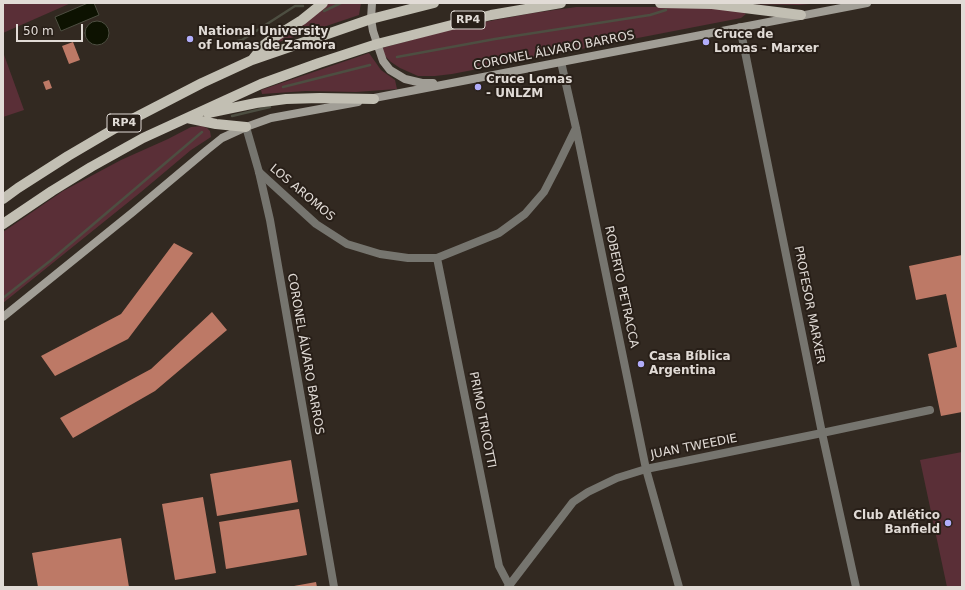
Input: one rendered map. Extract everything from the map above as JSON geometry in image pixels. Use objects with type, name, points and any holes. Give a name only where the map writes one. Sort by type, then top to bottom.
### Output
[{"type":"main road","points":[[252,60],[264,45],[302,20],[323,3]]},
{"type":"main road","points":[[372,3],[371,19],[377,44],[383,61],[390,70],[405,78],[422,83],[449,84]]},
{"type":"main road","name":"RP4","points":[[3,199],[62,160],[119,126],[202,82],[252,60],[371,19],[434,3]]},
{"type":"main road","name":"RP4","points":[[3,224],[90,167],[143,138],[261,84],[377,44],[491,15],[561,3]]},
{"type":"main road","points":[[660,3],[712,4],[801,15]]},
{"type":"main road","name":"CORONEL ÁLVARO BARROS","points":[[3,317],[222,138],[246,127],[271,118],[867,3]]},
{"type":"main road","points":[[186,118],[256,103],[286,99],[374,98]]},
{"type":"main road","points":[[186,118],[216,124],[246,127]]},
{"type":"street","name":"PROFESOR MARXER","points":[[740,27],[822,433],[856,587]]},
{"type":"street","name":"ROBERTO PETRACCA","points":[[561,62],[646,468],[678,587]]},
{"type":"street","name":"CORONEL ÁLVARO BARROS","points":[[246,127],[270,220],[334,587]]},
{"type":"street","name":"LOS AROMOS","points":[[258,172],[316,224],[347,244],[380,254],[408,258],[437,258],[499,233],[525,214],[544,192],[576,128]]},
{"type":"street","name":"PRIMO TRICOTTI","points":[[437,258],[499,566],[508,586]]},
{"type":"street","name":"JUAN TWEEDIE","points":[[508,586],[573,502],[588,492],[617,478],[646,468],[930,410]]},
{"type":"shaded area","points":[[3,3],[71,3],[3,33]]},
{"type":"shaded area","points":[[88,3],[94,3],[99,15],[61,31],[55,17]]},
{"type":"shaded area","points":[[329,3],[361,3],[359,15],[276,43],[275,41],[317,14]]},
{"type":"shaded area","points":[[742,3],[820,3],[799,5]]},
{"type":"shaded area","points":[[576,7],[695,7],[741,11],[746,14],[741,18],[452,74],[435,76],[418,76],[400,68],[385,56],[382,48],[463,26],[533,13]]},
{"type":"shaded area","points":[[97,21],[106,24],[109,33],[106,42],[97,45],[88,42],[85,33],[88,24]]},
{"type":"shaded area","points":[[3,52],[24,110],[3,117]]},
{"type":"shaded area","points":[[369,53],[381,70],[395,80],[397,89],[356,92],[306,91],[262,94],[261,90]]},
{"type":"shaded area","points":[[202,126],[210,131],[211,137],[191,150],[3,303],[3,232],[63,191],[121,160],[191,127]]},
{"type":"shaded area","name":"Club Atlético Banfield","points":[[962,452],[962,587],[947,587],[920,460]]},
{"type":"building","points":[[73,42],[80,60],[69,64],[62,46]]},
{"type":"building","points":[[49,80],[52,88],[46,90],[43,82]]},
{"type":"building","points":[[174,243],[193,253],[128,339],[55,376],[41,356],[121,314]]},
{"type":"building","points":[[962,255],[962,412],[941,416],[928,354],[957,347],[946,294],[916,300],[909,266]]},
{"type":"building","points":[[212,312],[227,330],[155,391],[73,438],[60,418],[151,369]]},
{"type":"building","points":[[291,460],[298,502],[217,516],[210,474]]},
{"type":"building","points":[[203,497],[216,573],[175,580],[162,504]]},
{"type":"building","points":[[299,509],[307,555],[226,569],[219,522]]},
{"type":"building","points":[[121,538],[129,587],[38,587],[32,553]]},
{"type":"building","points":[[316,582],[317,587],[294,587],[294,586]]},
{"type":"waterway","points":[[324,11],[341,3]]},
{"type":"waterway","points":[[233,42],[242,40],[295,6],[303,6]]},
{"type":"waterway","points":[[397,57],[495,39],[650,15],[666,10]]},
{"type":"waterway","points":[[283,87],[370,65]]},
{"type":"waterway","points":[[232,116],[270,107]]},
{"type":"waterway","points":[[3,298],[50,261],[202,132]]},
{"type":"place","name":"National University of Lomas de Zamora","points":[[190,39]]},
{"type":"place","name":"Cruce de Lomas - Marxer","points":[[706,42]]},
{"type":"place","name":"Cruce Lomas - UNLZM","points":[[478,87]]},
{"type":"place","name":"Casa Bíblica Argentina","points":[[641,364]]},
{"type":"place","name":"Club Atlético Banfield","points":[[948,523]]}]
